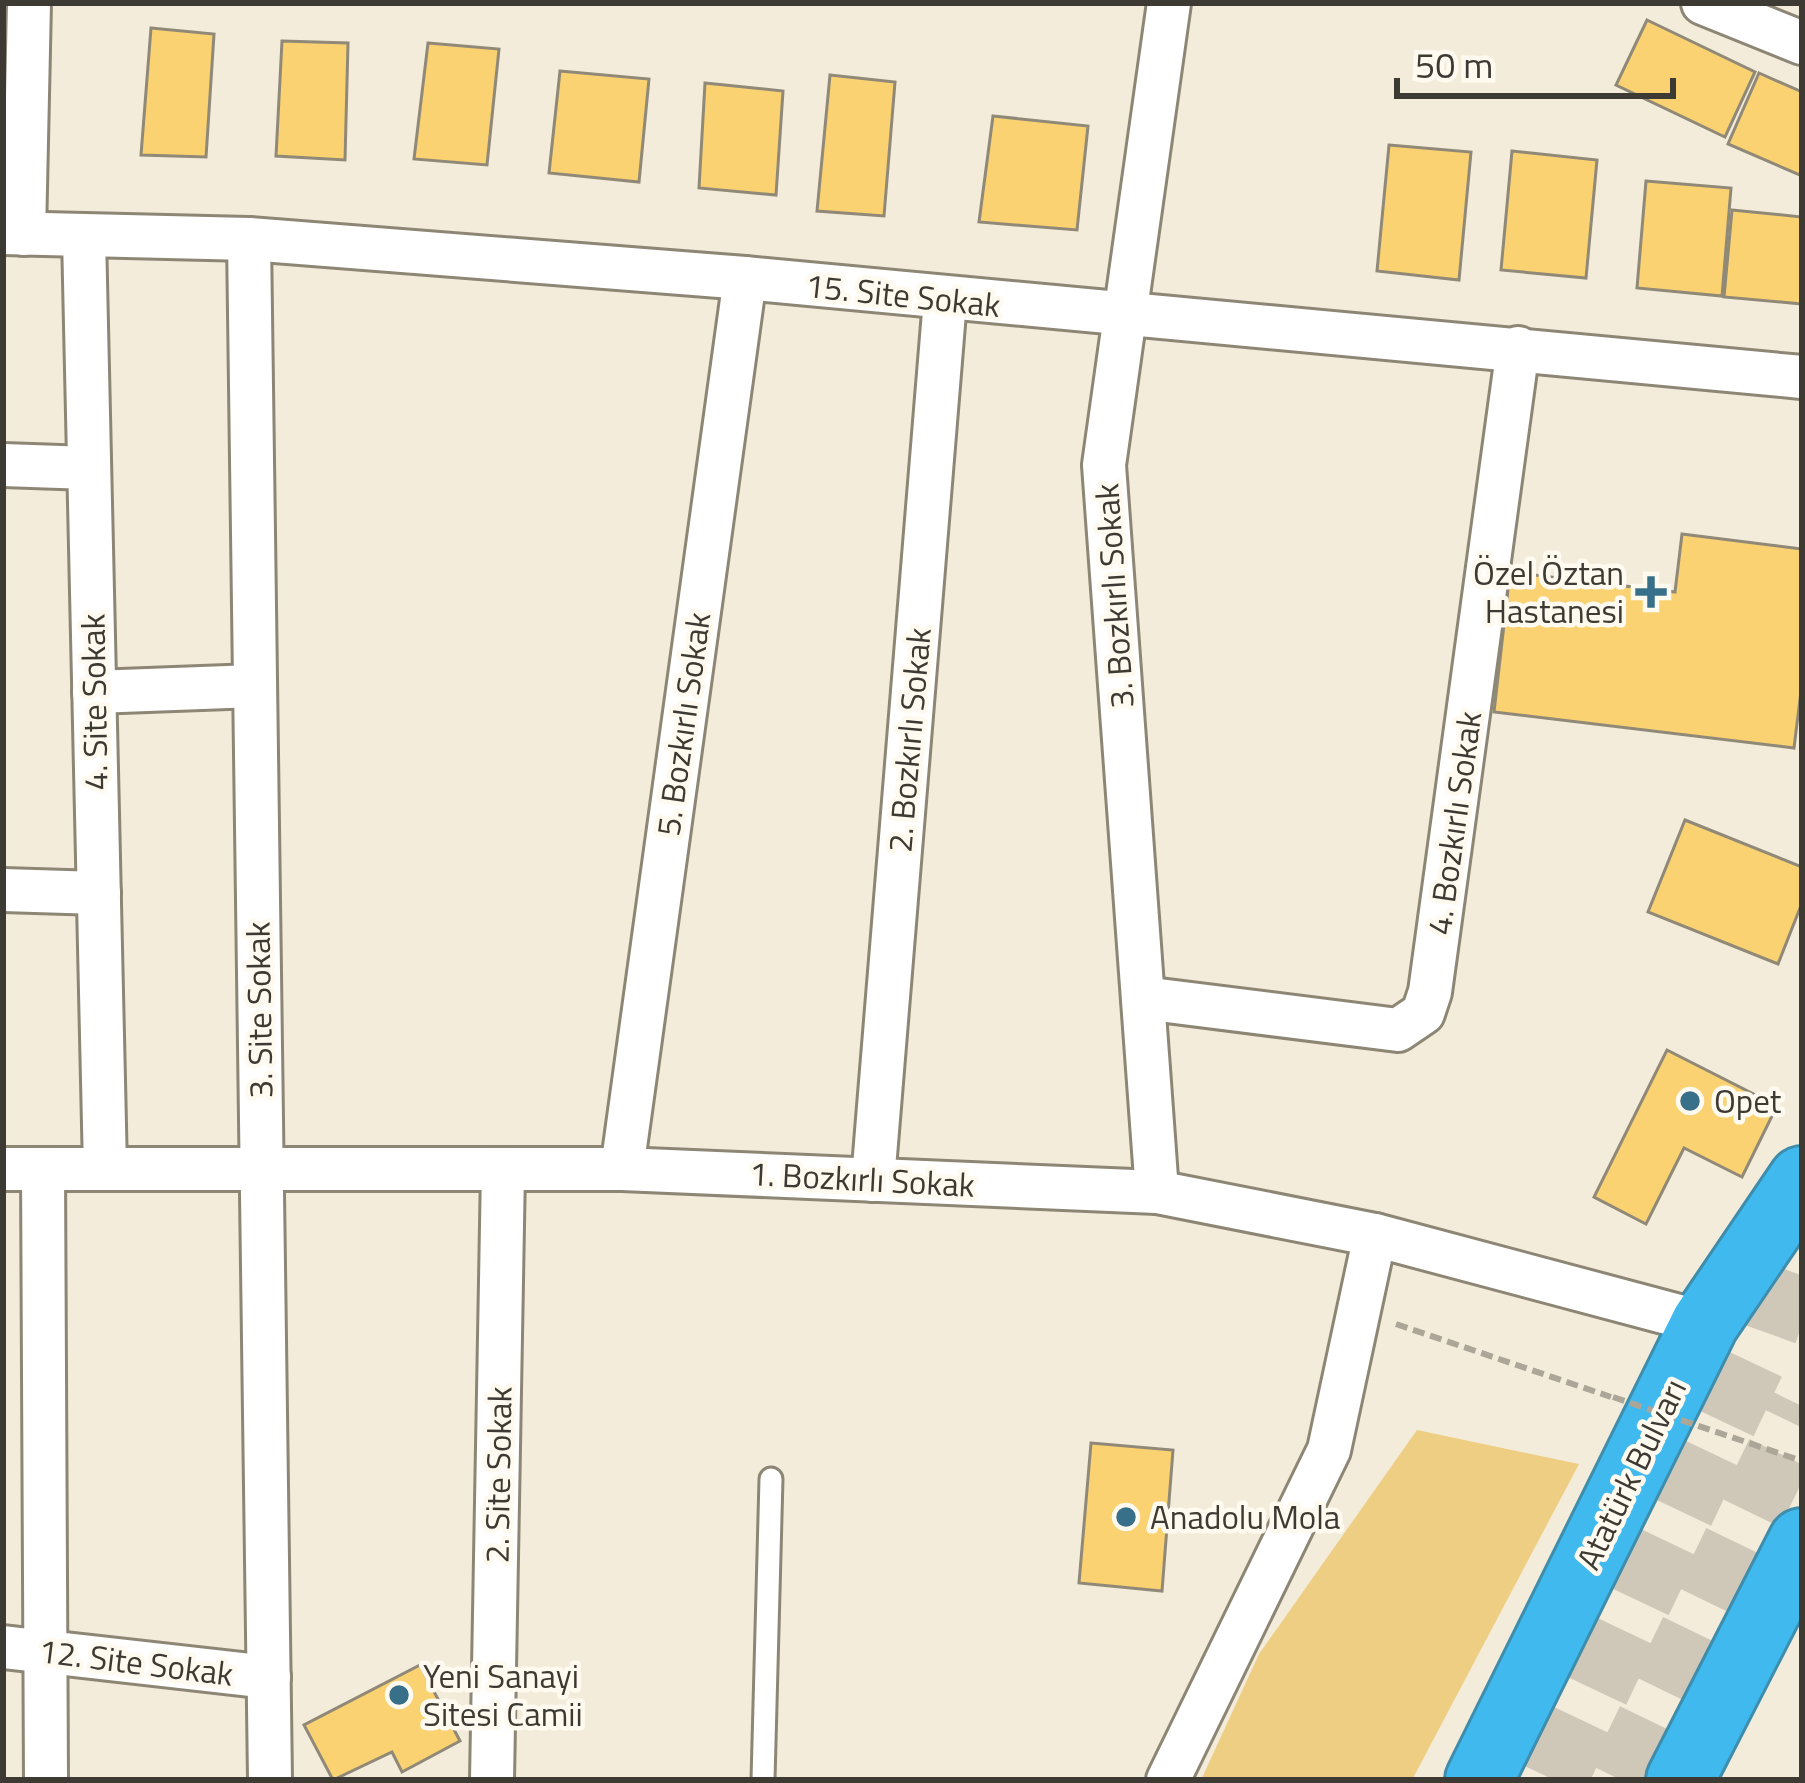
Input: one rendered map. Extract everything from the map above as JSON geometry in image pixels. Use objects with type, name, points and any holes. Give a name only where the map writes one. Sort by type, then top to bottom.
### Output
[{"type":"highway","name":"Atatürk Bulvarı","points":[[1479,1780],[1706,1323],[1802,1180]]},
{"type":"highway","points":[[1680,1780],[1802,1541]]},
{"type":"street","points":[[13,233],[29,3]]},
{"type":"street","name":"3. Bozkırlı Sokak","points":[[1157,1192],[1104,465],[1169,3]]},
{"type":"street","points":[[1703,3],[1802,43]]},
{"type":"street","name":"15. Site Sokak","points":[[13,233],[249,239],[745,278],[1802,377]]},
{"type":"street","name":"4. Site Sokak","points":[[84,236],[105,1169]]},
{"type":"street","name":"3. Site Sokak","points":[[249,239],[270,1780]]},
{"type":"street","name":"5. Bozkırlı Sokak","points":[[622,1169],[745,278]]},
{"type":"street","name":"2. Bozkırlı Sokak","points":[[873,1180],[945,299]]},
{"type":"street","name":"4. Bozkırlı Sokak","points":[[1143,998],[1398,1030],[1423,1013],[1434,969],[1518,348]]},
{"type":"street","points":[[3,465],[89,468]]},
{"type":"street","points":[[94,692],[255,686]]},
{"type":"street","points":[[3,890],[99,893]]},
{"type":"street","points":[[23,1169],[46,1651],[46,1780]]},
{"type":"street","name":"1. Bozkırlı Sokak","points":[[23,1169],[622,1169],[1157,1192],[1375,1234],[1706,1323]]},
{"type":"street","name":"2. Site Sokak","points":[[492,1780],[503,1170]]},
{"type":"street","points":[[1168,1780],[1329,1450],[1375,1234]]},
{"type":"street","name":"12. Site Sokak","points":[[3,1647],[269,1677]]},
{"type":"lane","points":[[763,1780],[771,1479]]},
{"type":"path","points":[[1359,1312],[1802,1460]]},
{"type":"path","points":[[1560,1391],[1563,1381]]},
{"type":"shaded area","points":[[1417,1430],[1579,1464],[1412,1780],[1201,1780],[1259,1654]]},
{"type":"building","points":[[1647,20],[1755,72],[1725,137],[1616,85]]},
{"type":"building","points":[[151,28],[214,34],[206,157],[141,155]]},
{"type":"building","points":[[282,41],[348,43],[345,160],[276,156]]},
{"type":"building","points":[[428,43],[499,49],[487,165],[414,159]]},
{"type":"building","points":[[560,71],[649,79],[639,182],[549,173]]},
{"type":"building","points":[[1759,73],[1802,92],[1802,176],[1728,144]]},
{"type":"building","points":[[830,75],[895,82],[884,216],[817,211]]},
{"type":"building","points":[[705,83],[783,91],[776,195],[699,188]]},
{"type":"building","points":[[993,116],[1088,126],[1077,230],[979,222]]},
{"type":"building","points":[[1389,145],[1471,152],[1459,280],[1377,271]]},
{"type":"building","points":[[1512,151],[1597,160],[1586,278],[1501,270]]},
{"type":"building","points":[[1646,181],[1731,188],[1722,296],[1637,288]]},
{"type":"building","points":[[1732,210],[1802,217],[1802,304],[1724,297]]},
{"type":"building","points":[[1682,534],[1802,549],[1802,683],[1794,748],[1494,712],[1510,572],[1675,592]]},
{"type":"building","points":[[1685,820],[1802,867],[1802,903],[1778,964],[1648,912]]},
{"type":"building","points":[[1667,1050],[1777,1106],[1742,1177],[1684,1148],[1646,1224],[1594,1197]]},
{"type":"building","name":"Anadolu Mola","points":[[1091,1443],[1173,1450],[1162,1591],[1079,1583]]},
{"type":"building","name":"Yeni Sanayi Sitesi Camii","points":[[420,1665],[460,1741],[402,1772],[392,1752],[333,1780],[304,1725]]},
{"type":"tunnel","points":[[1554,1780],[1758,1350],[1802,1227]]},
{"type":"tunnel","points":[[1621,1780],[1802,1406]]},
{"type":"place","name":"Özel Öztan Hastanesi","points":[[1651,592]]},
{"type":"place","name":"Opet","points":[[1690,1101]]},
{"type":"place","name":"Anadolu Mola","points":[[1126,1517]]},
{"type":"place","name":"Yeni Sanayi Sitesi Camii","points":[[399,1695]]}]
